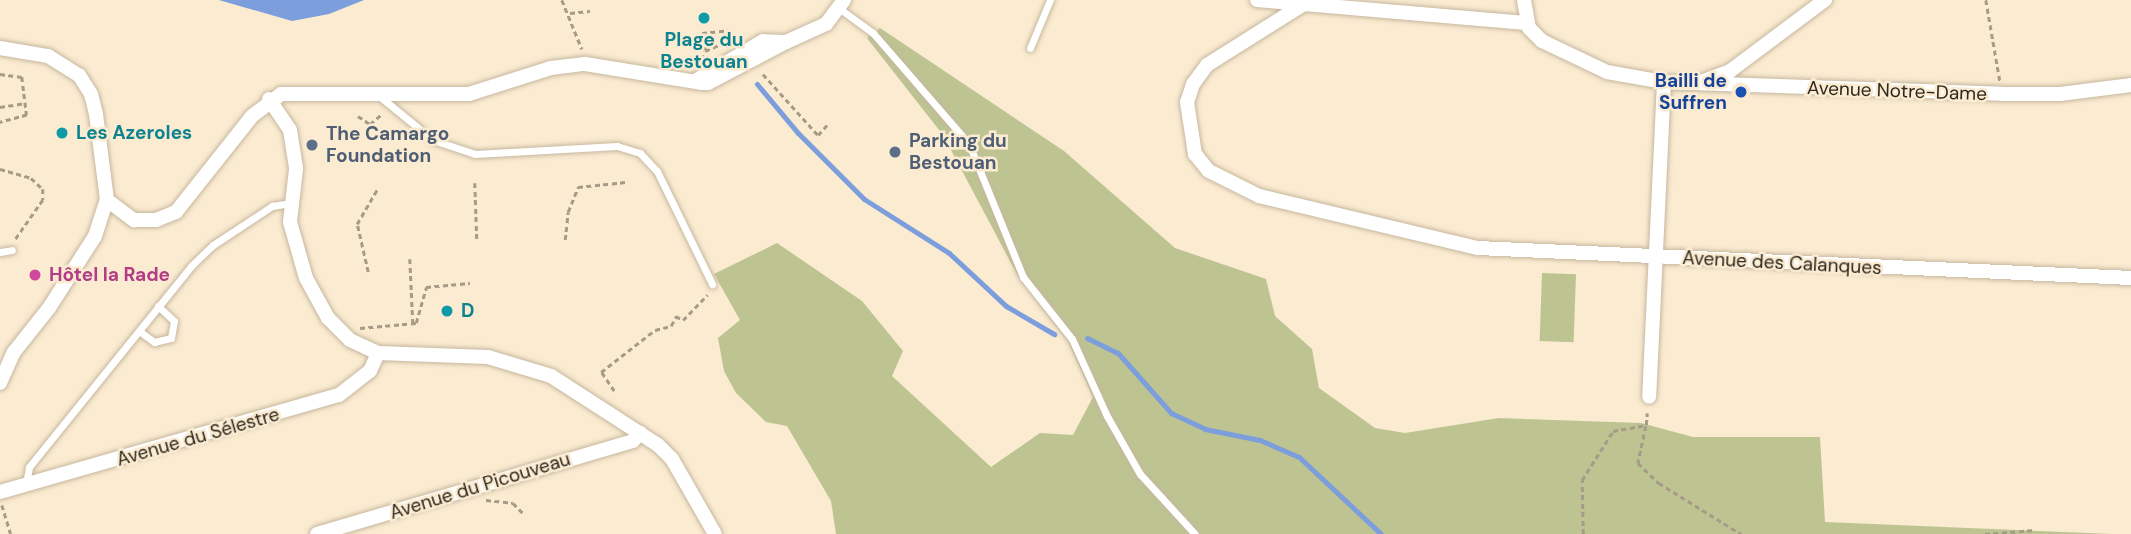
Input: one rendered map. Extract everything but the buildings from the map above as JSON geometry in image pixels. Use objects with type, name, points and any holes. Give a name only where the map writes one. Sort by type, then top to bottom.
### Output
[{"type":"street","points":[[1257,0],[1307,2],[1526,23]]},
{"type":"street","points":[[1524,0],[1526,23],[1542,41],[1599,69],[1664,82]]},
{"type":"street","points":[[1695,83],[1746,59],[1825,0]]},
{"type":"street","points":[[1307,2],[1233,45],[1193,84],[1187,102],[1195,154],[1209,170],[1259,196],[1478,248],[1659,257],[1649,397]]},
{"type":"street","points":[[95,236],[111,224],[156,220],[176,212],[269,99],[292,92],[469,94],[567,64],[695,81],[715,81],[786,42],[826,24],[842,4]]},
{"type":"street","points":[[0,48],[48,56],[79,75],[91,94],[96,114],[107,201],[95,236],[49,308],[14,352],[0,383]]},
{"type":"street","points":[[1746,59],[1756,86]]},
{"type":"street","name":"Avenue Notre-Dame","points":[[1664,82],[2002,94],[2060,94],[2131,85]]},
{"type":"street","name":"Avenue des Calanques","points":[[1664,82],[1659,257],[2131,278]]},
{"type":"street","points":[[269,99],[290,130],[296,169],[290,222],[306,278],[328,318],[343,333],[378,354],[488,357],[551,376],[640,433],[672,459],[715,534]]},
{"type":"street","points":[[107,201],[134,220]]},
{"type":"street","name":"Avenue du Sélestre","points":[[0,492],[339,395],[370,372],[378,354]]},
{"type":"street","name":"Avenue du Picouveau","points":[[317,534],[633,441],[640,433]]},
{"type":"lane","points":[[1030,48],[1050,0]]},
{"type":"lane","points":[[842,4],[873,33],[970,144],[1023,277],[1072,339],[1107,416],[1140,474],[1195,534]]},
{"type":"lane","points":[[376,93],[433,140],[475,154],[617,146],[640,153],[657,171],[712,284]]},
{"type":"lane","points":[[26,485],[29,467],[158,306],[213,245],[272,206],[292,203]]},
{"type":"lane","points":[[0,252],[12,250]]},
{"type":"lane","points":[[139,331],[154,342],[171,338],[174,321],[158,306]]},
{"type":"path","points":[[562,0],[570,13],[583,55]]},
{"type":"path","points":[[1986,0],[2002,94]]},
{"type":"path","points":[[570,13],[590,11]]},
{"type":"path","points":[[705,51],[702,33],[729,30],[730,38]]},
{"type":"path","points":[[0,74],[22,77],[27,115],[0,122]]},
{"type":"path","points":[[763,74],[818,135],[828,124]]},
{"type":"path","points":[[0,107],[26,103]]},
{"type":"path","points":[[358,116],[370,124],[377,114],[388,119]]},
{"type":"path","points":[[0,169],[31,178],[43,189],[43,200],[27,229],[15,237],[12,250]]},
{"type":"path","points":[[565,240],[568,212],[578,187],[626,182]]},
{"type":"path","points":[[475,183],[477,240]]},
{"type":"path","points":[[368,272],[357,223],[378,188]]},
{"type":"path","points":[[410,259],[413,323]]},
{"type":"path","points":[[343,333],[413,323],[421,318],[426,287],[470,283]]},
{"type":"path","points":[[614,391],[601,372],[655,330],[671,326],[676,316],[683,320],[694,305]]},
{"type":"path","points":[[1649,397],[1638,463],[1659,483],[1741,534]]},
{"type":"path","points":[[1583,534],[1582,480],[1613,431],[1646,425]]},
{"type":"path","points":[[1,502],[11,534]]},
{"type":"path","points":[[487,503],[513,503],[523,513]]},
{"type":"path","points":[[1985,534],[2035,530]]},
{"type":"green space","points":[[880,28],[1064,151],[1175,248],[1266,279],[1275,316],[1312,349],[1319,388],[1375,428],[1405,433],[1499,418],[1641,423],[1693,437],[1820,437],[1825,522],[2112,534],[836,534],[831,501],[787,426],[766,422],[736,393],[724,371],[718,338],[740,320],[714,274],[777,243],[862,301],[903,351],[892,376],[991,467],[1040,433],[1073,435],[1093,397],[1068,341],[1019,278],[943,135],[867,38]]},
{"type":"green space","points":[[1542,273],[1576,274],[1574,342],[1540,341]]},
{"type":"water","points":[[219,0],[364,0],[329,14],[292,21]]},
{"type":"waterway","points":[[757,84],[798,133],[864,199],[949,253],[1006,306],[1054,334]]},
{"type":"waterway","points":[[1087,338],[1118,353],[1171,413],[1205,429],[1260,440],[1299,457],[1381,534]]},
{"type":"place","name":"Plage du Bestouan","points":[[704,18]]},
{"type":"place","name":"Bailli de Suffren","points":[[1741,92]]},
{"type":"place","name":"Les Azeroles","points":[[62,133]]},
{"type":"place","name":"The Camargo Foundation","points":[[312,145]]},
{"type":"place","name":"Parking du Bestouan","points":[[895,152]]},
{"type":"place","name":"Hôtel la Rade","points":[[35,275]]},
{"type":"place","name":"D","points":[[447,311]]}]
